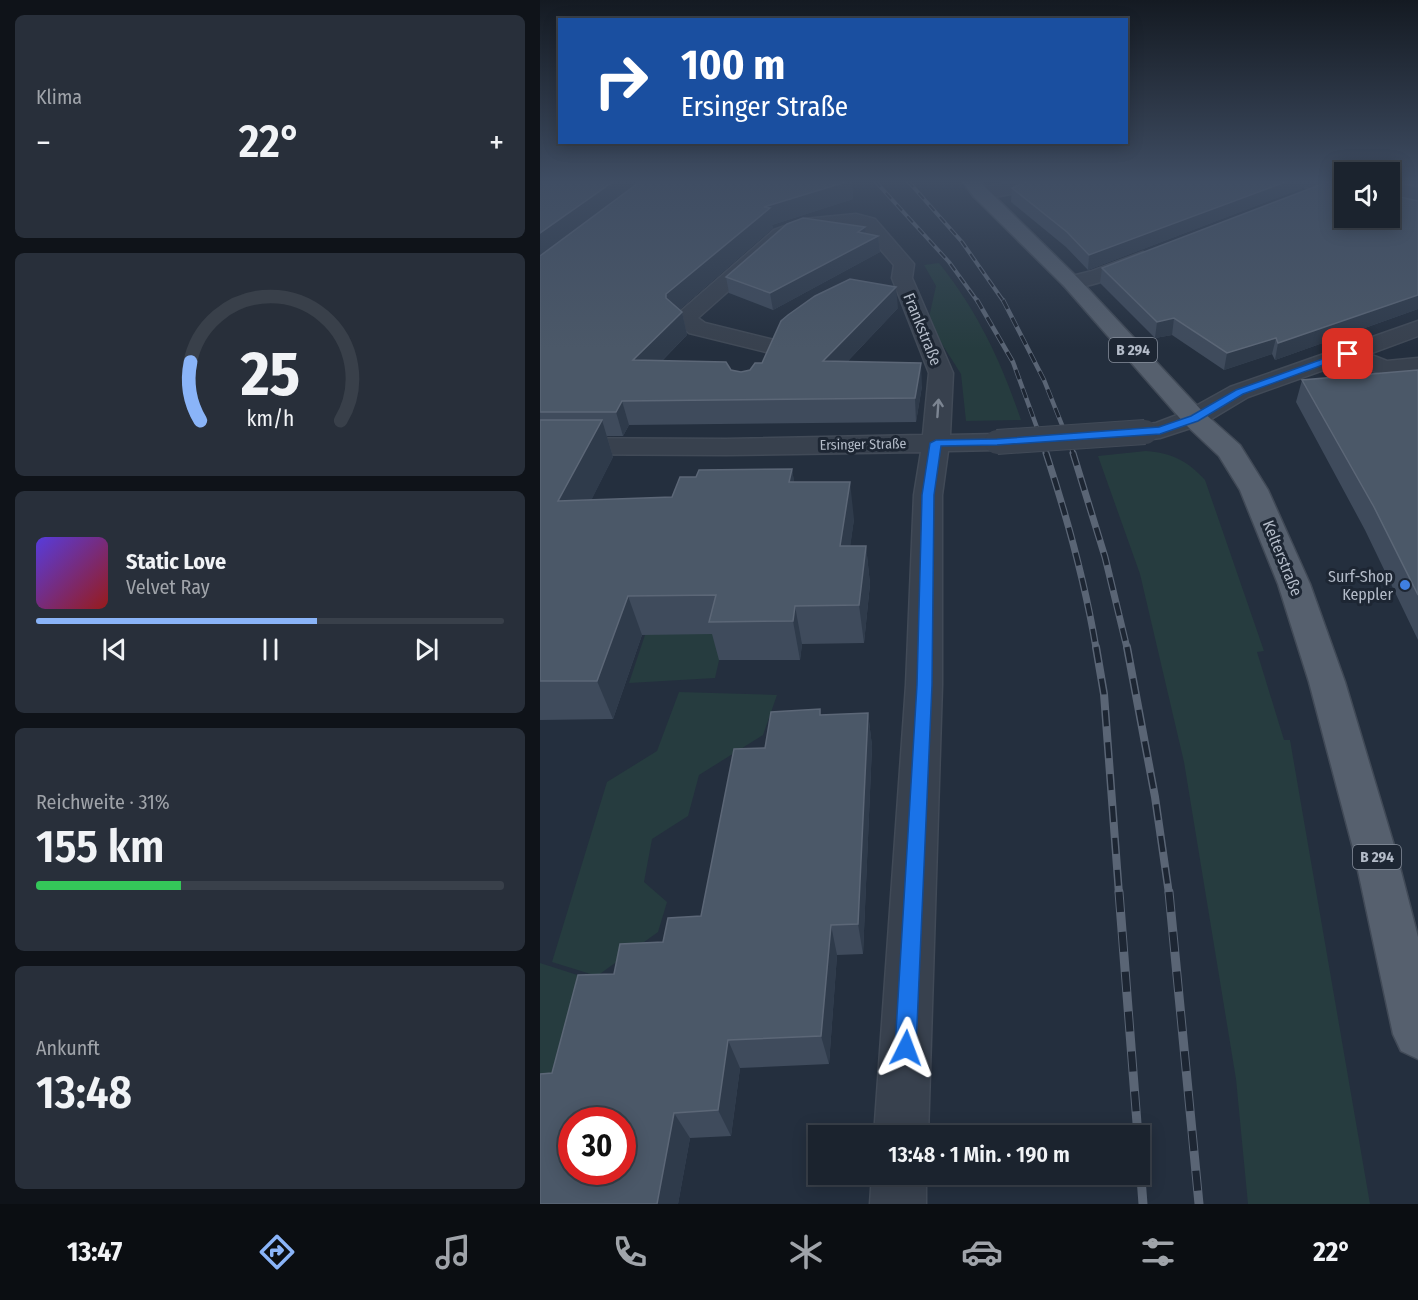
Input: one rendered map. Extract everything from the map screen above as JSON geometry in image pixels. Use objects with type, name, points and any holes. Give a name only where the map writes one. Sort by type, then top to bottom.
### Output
[{"type":"main road","name":"Kelterstraße","points":[[1026,237],[1071,282],[1194,418],[1230,451],[1254,490],[1294,584],[1327,681],[1376,852],[1418,1034]]},
{"type":"street","name":"Frankstraße","points":[[766,345],[697,328],[684,318],[777,237]]},
{"type":"street","name":"Frankstraße","points":[[880,237],[904,264],[902,278],[940,374],[936,443],[928,495],[924,685],[902,1125]]},
{"type":"street","points":[[1071,282],[1098,276],[1162,250]]},
{"type":"street","points":[[879,283],[902,278]]},
{"type":"street","name":"Ersinger Straße","points":[[540,446],[729,435],[936,443],[997,442],[1160,430],[1194,418],[1239,392],[1418,328]]},
{"type":"street","points":[[754,366],[766,345],[782,329]]},
{"type":"street","points":[[1348,354],[1385,368],[1418,365]]},
{"type":"street","points":[[898,1204],[899,1185]]},
{"type":"green space","points":[[939,263],[977,318],[1006,378],[1021,420],[966,421],[961,374],[928,322],[936,286],[924,265]]},
{"type":"green space","points":[[1146,451],[1179,459],[1205,480],[1264,651],[1257,652],[1284,740],[1290,740],[1370,1204],[1248,1204],[1236,1079],[1184,762],[1140,574],[1098,456]]},
{"type":"green space","points":[[680,530],[693,634],[725,634],[715,678],[629,683]]},
{"type":"green space","points":[[679,692],[777,695],[763,735],[699,775],[688,816],[652,839],[644,882],[667,902],[658,932],[597,976],[552,962],[607,782],[657,751]]},
{"type":"green space","points":[[540,963],[593,980],[540,1106]]},
{"type":"building","points":[[565,237],[735,237],[666,294],[666,298],[682,312],[633,360],[726,362],[731,370],[741,372],[750,370],[755,363],[762,363],[781,321],[815,296],[850,279],[896,287],[823,361],[921,363],[915,398],[622,401],[616,412],[540,412],[540,256]]},
{"type":"building","points":[[772,237],[876,237],[770,293],[726,277]]},
{"type":"building","points":[[1072,237],[1137,237],[1089,255]]},
{"type":"building","points":[[1183,237],[1418,237],[1418,295],[1278,343],[1276,338],[1227,353],[1174,318],[1157,322],[1102,268]]},
{"type":"building","points":[[1418,370],[1418,595],[1374,507],[1302,380]]},
{"type":"building","points":[[540,420],[602,420],[558,501],[672,497],[680,477],[696,477],[699,470],[792,469],[789,482],[850,482],[840,546],[866,546],[859,605],[795,606],[793,621],[709,622],[716,595],[628,596],[597,681],[540,681]]},
{"type":"building","points":[[820,709],[820,715],[868,713],[858,924],[831,925],[821,1036],[728,1040],[718,1110],[674,1113],[657,1204],[540,1204],[540,1074],[552,1073],[578,975],[614,974],[620,944],[663,942],[668,918],[701,916],[734,749],[765,748],[771,712]]},
{"type":"railway","points":[[926,237],[949,262],[978,302]]},
{"type":"railway","points":[[958,237],[1004,302]]},
{"type":"railway","points":[[977,300],[1013,362],[1047,455]]},
{"type":"railway","points":[[1003,300],[1044,380],[1074,455]]},
{"type":"railway","points":[[1046,453],[1075,550],[1096,648]]},
{"type":"railway","points":[[1073,453],[1105,557],[1127,648]]},
{"type":"railway","points":[[1096,647],[1104,694],[1119,894]]},
{"type":"railway","points":[[1127,647],[1155,797],[1169,894]]},
{"type":"railway","points":[[1119,892],[1137,1125]]},
{"type":"railway","points":[[1169,892],[1199,1204]]},
{"type":"railway","points":[[1142,1185],[1143,1204]]},
{"type":"place","name":"Surf-Shop Keppler","points":[[1405,585]]},
{"type":"route","points":[[906,1048],[924,685],[928,495],[936,443],[997,442],[1160,430],[1194,418],[1239,392],[1348,354]]}]
